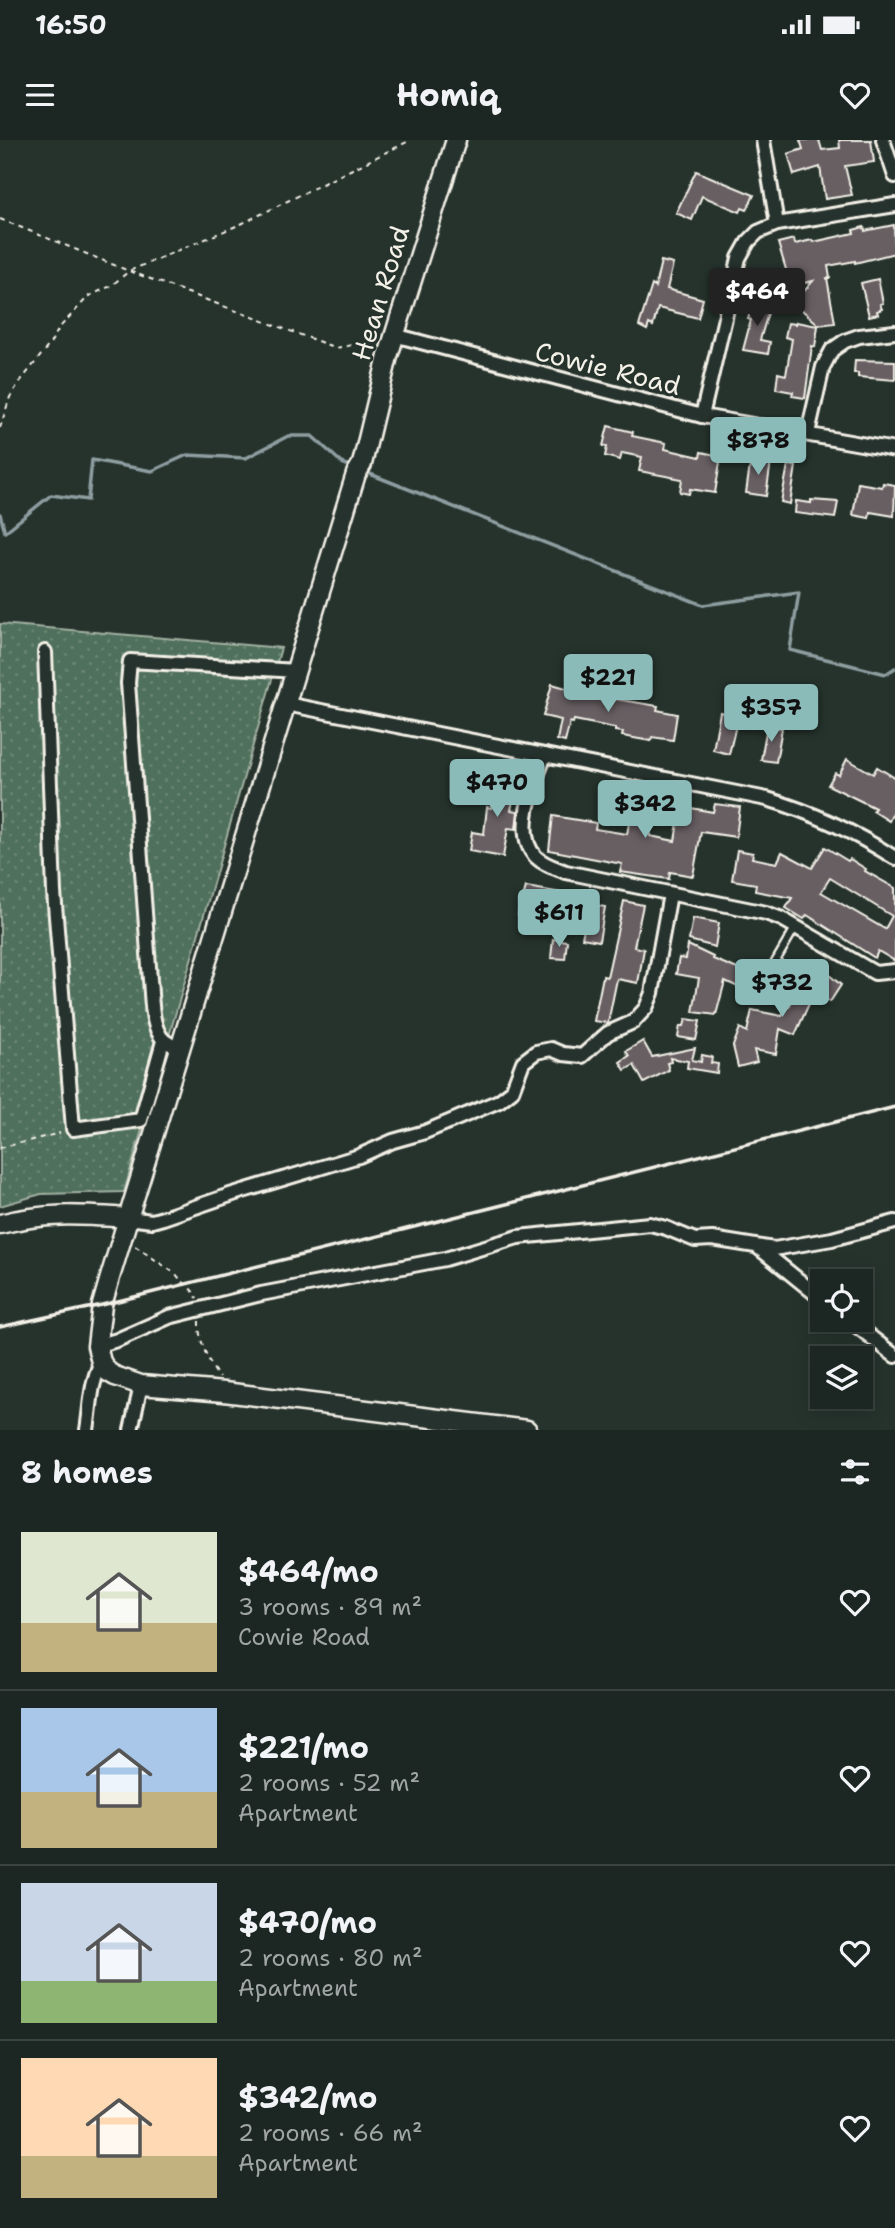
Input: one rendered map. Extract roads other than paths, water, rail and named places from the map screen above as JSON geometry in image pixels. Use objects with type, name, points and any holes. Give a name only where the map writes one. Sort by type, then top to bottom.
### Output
[{"type":"street","name":"Hean Road","points":[[99,1354],[102,1305],[128,1218],[172,1044],[297,670],[359,469],[394,335],[456,140]]},
{"type":"street","points":[[763,140],[777,224]]},
{"type":"street","points":[[883,140],[895,176]]},
{"type":"street","points":[[702,416],[739,258],[748,242],[758,232],[777,224],[895,205]]},
{"type":"street","points":[[808,433],[823,367],[832,350],[859,336],[895,332]]},
{"type":"street","name":"Cowie Road","points":[[394,335],[702,416],[895,450]]},
{"type":"street","points":[[45,652],[54,892],[73,1129],[141,1120],[172,1044],[156,1028],[147,950],[128,683],[130,661],[297,670]]},
{"type":"street","points":[[286,704],[767,799],[796,807],[823,819],[895,858]]},
{"type":"street","points":[[544,755],[528,800],[525,822],[527,839],[534,856],[549,866],[566,872],[766,913],[875,972],[895,971]]},
{"type":"street","points":[[1,1222],[63,1214],[152,1221],[359,1156],[499,1101],[512,1091],[523,1062],[536,1052],[551,1049],[582,1056],[608,1032],[633,1022],[646,1008],[652,993],[670,894]]},
{"type":"street","points":[[87,1430],[99,1354],[117,1340],[169,1317],[261,1294],[444,1259],[518,1237],[650,1224],[695,1240],[712,1239],[774,1249],[832,1239],[895,1222]]},
{"type":"street","points":[[759,1248],[810,1289]]},
{"type":"street","points":[[864,1332],[895,1356]]},
{"type":"street","points":[[99,1354],[108,1372],[141,1385],[224,1392],[527,1430]]},
{"type":"street","points":[[131,1430],[141,1385]]},
{"type":"lane","points":[[763,982],[795,928]]},
{"type":"waterway","points":[[0,514],[5,532],[51,495],[88,500],[92,460],[152,471],[187,455],[246,458],[288,436],[312,436],[342,463],[355,468]]},
{"type":"waterway","points":[[365,472],[703,605],[799,592],[790,650],[886,674],[895,668]]},
{"type":"railway","points":[[0,1327],[102,1305],[895,1107]]}]
